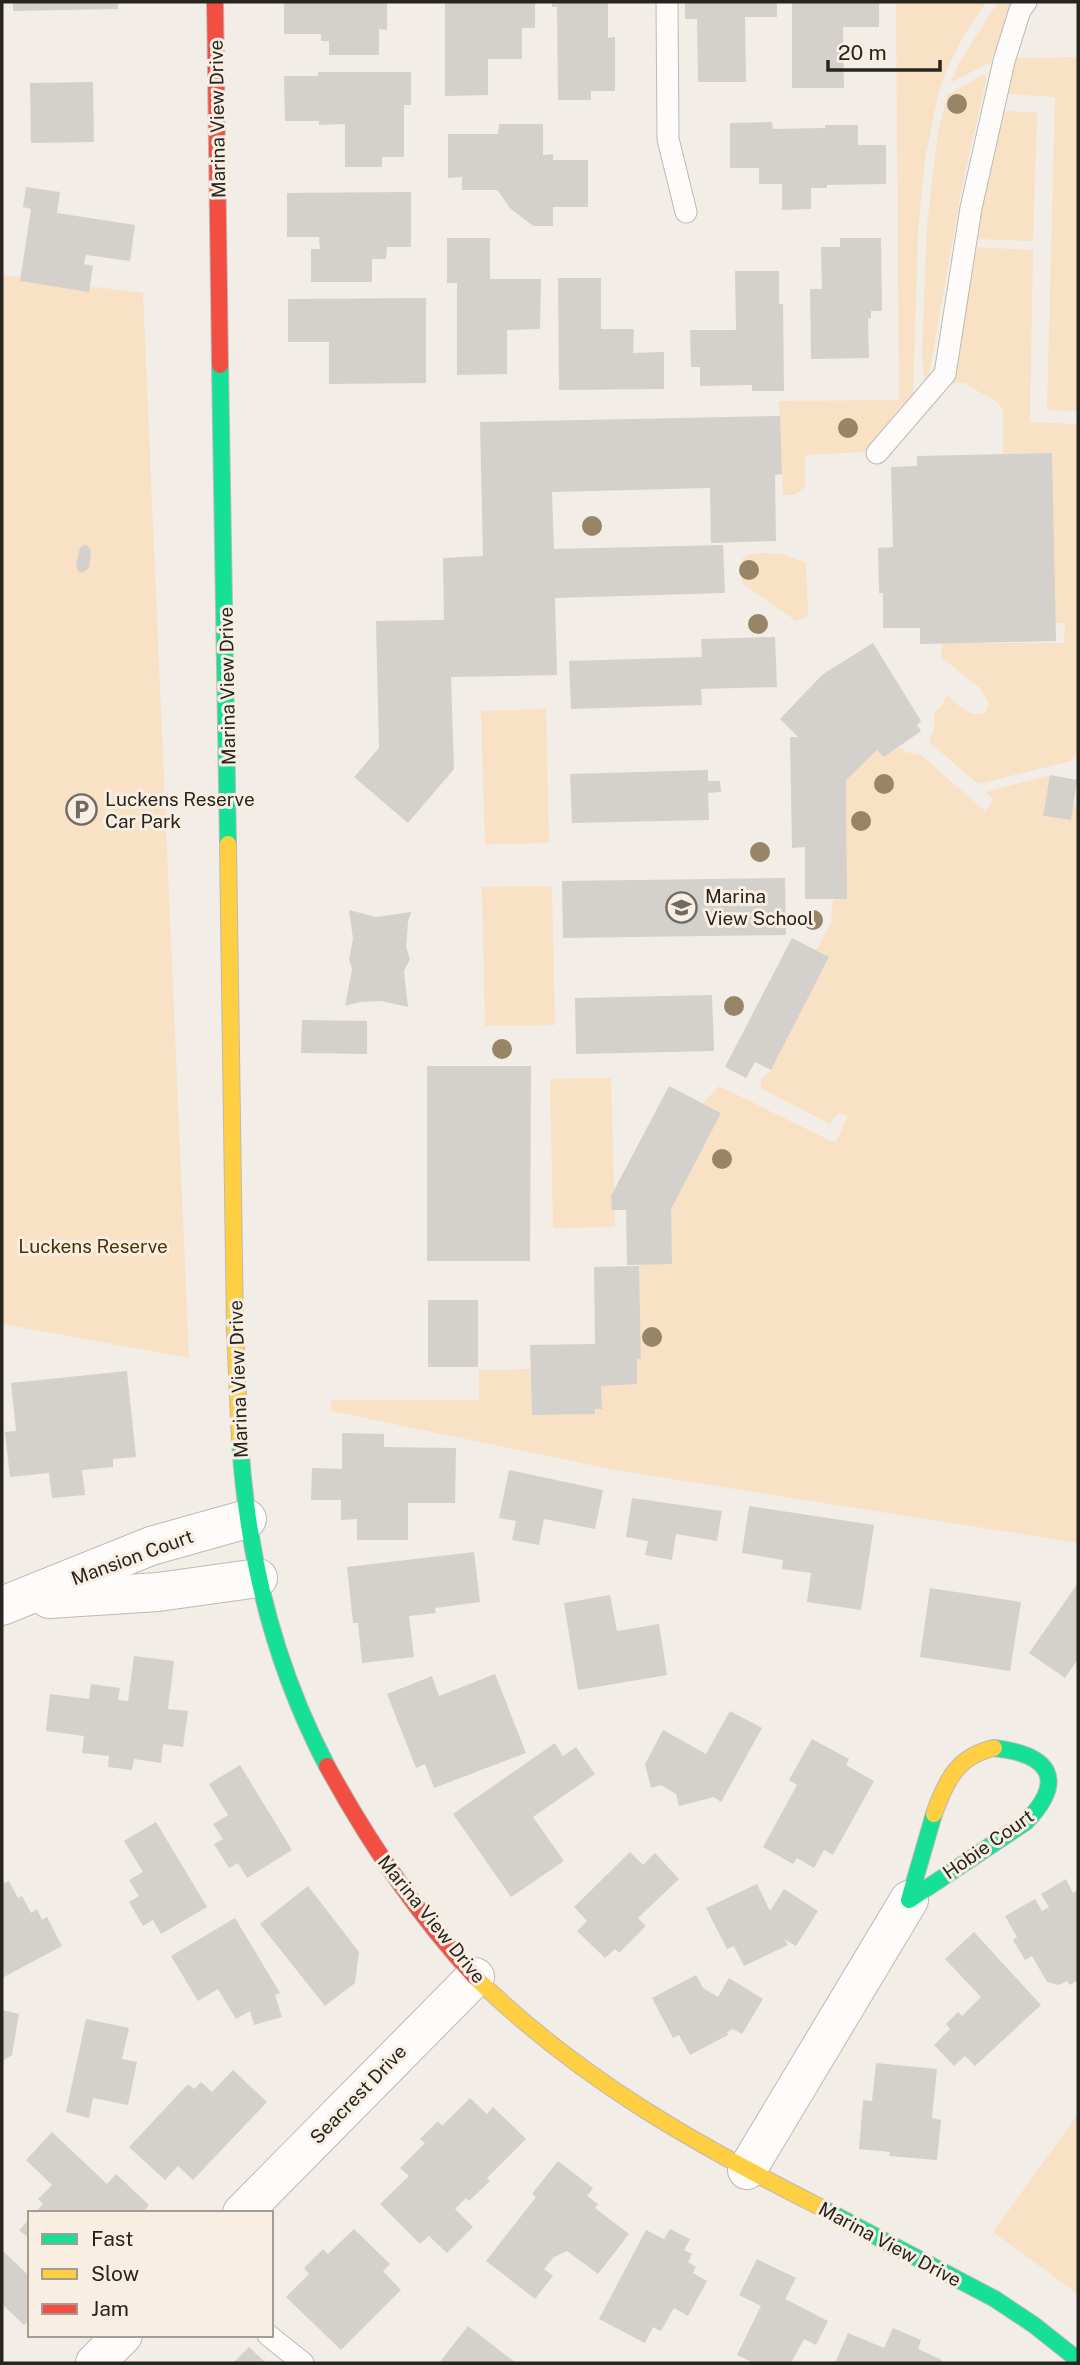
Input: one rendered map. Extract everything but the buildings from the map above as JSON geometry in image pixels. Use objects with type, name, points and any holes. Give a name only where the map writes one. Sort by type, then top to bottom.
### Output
[{"type":"street","name":"Marina View Drive","points":[[215,2],[235,1330],[241,1460],[247,1519],[258,1578],[286,1671],[305,1720],[337,1788],[393,1875],[475,1977],[592,2077],[657,2119],[747,2170],[951,2275],[1027,2320],[1078,2360]]},
{"type":"street","name":"Mansion Court","points":[[10,1603],[152,1545],[247,1519]]},
{"type":"street","name":"Mansion Court","points":[[10,1603],[158,1592],[258,1578]]},
{"type":"street","name":"Hobie Court","points":[[747,2170],[909,1900],[923,1846],[948,1781],[968,1757],[994,1748],[1023,1751],[1044,1765],[1050,1774],[1050,1787],[1037,1812],[909,1900]]},
{"type":"street","name":"Seacrest Drive","points":[[244,2211],[475,1977]]},
{"type":"street","points":[[95,2363],[120,2337]]},
{"type":"lane","points":[[667,2],[668,139],[686,212]]},
{"type":"lane","points":[[877,453],[945,374],[971,208],[1004,61],[1020,10],[1026,2]]},
{"type":"lane","points":[[270,2337],[303,2363]]},
{"type":"green space","points":[[896,2],[986,2],[964,35],[946,71],[938,94],[925,159],[918,231],[913,396],[895,413],[865,452],[805,455],[805,487],[794,495],[783,495],[779,401],[899,400]]},
{"type":"green space","points":[[998,2],[1012,2],[991,62],[950,83],[961,60]]},
{"type":"green space","points":[[1078,57],[1078,411],[1047,410],[1055,97],[1006,94],[1016,58]]},
{"type":"green space","points":[[983,75],[987,77],[963,182],[929,375],[924,380],[922,352],[927,224],[938,133],[947,95]]},
{"type":"green space","points":[[1002,111],[1037,112],[1033,241],[976,239]]},
{"type":"green space","points":[[975,247],[1033,250],[1030,422],[1078,424],[1078,752],[1071,761],[978,784],[929,742],[935,726],[934,713],[943,704],[946,694],[964,710],[974,714],[985,713],[989,703],[980,688],[941,657],[943,643],[1064,643],[1065,623],[1055,623],[1052,453],[1003,454],[1003,409],[997,402],[964,383],[953,383]]},
{"type":"green space","name":"Luckens Reserve","points":[[2,275],[143,293],[189,1358],[2,1324]]},
{"type":"green space","points":[[749,554],[782,554],[806,563],[808,613],[805,618],[796,621],[742,583],[742,559]]},
{"type":"green space","points":[[546,709],[549,843],[485,844],[481,711]]},
{"type":"green space","points":[[900,747],[906,752],[921,755],[985,811],[994,800],[986,792],[1050,775],[1043,816],[1071,820],[1073,805],[1078,806],[1078,1543],[615,1470],[331,1411],[331,1400],[479,1400],[479,1370],[530,1369],[532,1415],[595,1414],[595,1409],[602,1408],[601,1386],[637,1384],[637,1359],[641,1358],[639,1266],[720,1113],[703,1103],[719,1086],[835,1143],[848,1116],[838,1113],[830,1124],[760,1088],[762,1078],[771,1070],[829,958],[816,950],[831,922],[833,900],[847,898],[846,780],[877,750],[884,757]]},
{"type":"green space","points":[[552,886],[555,1025],[485,1026],[482,887]]},
{"type":"green space","points":[[611,1078],[615,1227],[553,1228],[550,1079]]},
{"type":"green space","points":[[1078,2114],[1078,2294],[993,2232]]},
{"type":"traffic: fast","points":[[220,365],[228,844]]},
{"type":"traffic: fast","points":[[240,1441],[249,1525],[266,1608],[292,1688],[327,1766]]},
{"type":"traffic: fast","points":[[934,1814],[909,1900],[1026,1822],[1039,1806],[1049,1781],[1046,1771],[1039,1762],[1028,1756],[994,1748]]},
{"type":"traffic: fast","points":[[820,2207],[995,2299],[1034,2325],[1078,2360]]},
{"type":"traffic: slow","points":[[228,844],[235,1330],[240,1441]]},
{"type":"traffic: slow","points":[[934,1814],[943,1791],[962,1764],[971,1757],[994,1748]]},
{"type":"traffic: slow","points":[[475,1977],[554,2047],[638,2106],[727,2158],[820,2207]]},
{"type":"traffic: jam","points":[[215,2],[220,365]]},
{"type":"traffic: jam","points":[[327,1766],[359,1822],[395,1876],[433,1928],[475,1977]]},
{"type":"place","name":"Luckens Reserve Car Park","points":[[82,810]]},
{"type":"place","name":"Marina View School","points":[[682,907]]}]
